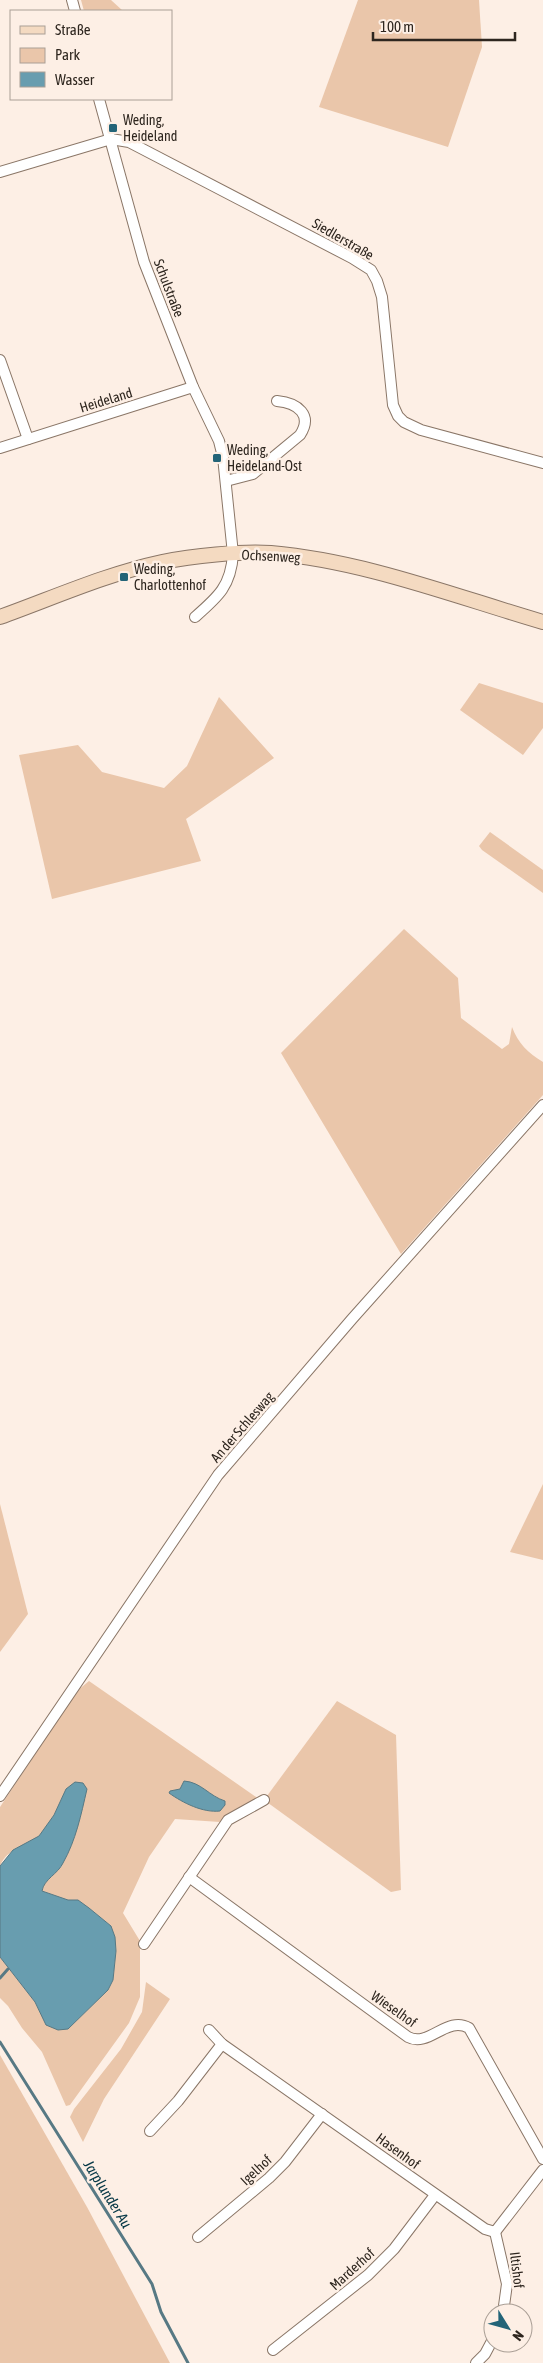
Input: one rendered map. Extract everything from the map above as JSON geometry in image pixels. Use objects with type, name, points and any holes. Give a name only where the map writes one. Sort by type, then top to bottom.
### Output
[{"type":"main road","name":"Ochsenweg","points":[[0,617],[123,572],[163,562],[233,554],[269,553],[359,568],[543,622]]},
{"type":"street","name":"Schulstraße","points":[[99,100],[144,262],[193,388],[219,441],[223,457],[233,554],[232,569],[224,588],[195,617]]},
{"type":"street","points":[[0,172],[111,139]]},
{"type":"street","name":"Siedlerstraße","points":[[111,139],[129,142],[311,236],[370,270],[377,281],[382,296],[393,405],[398,416],[404,422],[421,430],[543,463]]},
{"type":"street","points":[[0,360],[28,439]]},
{"type":"street","name":"Heideland","points":[[0,448],[193,388]]},
{"type":"street","points":[[226,481],[253,474],[300,436],[305,427],[306,420],[303,414],[287,402],[277,400]]},
{"type":"street","name":"An der Schleswag","points":[[0,1796],[218,1475],[352,1319],[543,1105]]},
{"type":"street","points":[[144,1944],[228,1820],[264,1800]]},
{"type":"street","name":"Wieselhof","points":[[189,1877],[414,2040],[421,2039],[455,2024],[469,2028],[543,2159]]},
{"type":"street","name":"Hasenhof","points":[[208,2030],[222,2044],[435,2195],[474,2222],[495,2232]]},
{"type":"street","points":[[150,2131],[178,2101],[222,2044]]},
{"type":"street","name":"Igelhof","points":[[198,2237],[269,2178],[285,2162],[322,2114]]},
{"type":"street","points":[[495,2232],[543,2170]]},
{"type":"street","name":"Marderhof","points":[[273,2350],[368,2275],[405,2236],[435,2195]]},
{"type":"street","name":"Iltishof","points":[[495,2232],[507,2284],[504,2303]]},
{"type":"street","points":[[476,2363],[486,2353]]},
{"type":"green space","points":[[81,0],[111,0],[122,10],[84,10]]},
{"type":"green space","points":[[358,0],[479,0],[482,47],[448,147],[319,107]]},
{"type":"green space","points":[[479,683],[543,703],[543,728],[523,755],[460,710]]},
{"type":"green space","points":[[219,697],[274,758],[186,819],[201,861],[52,899],[19,755],[78,745],[102,772],[164,788],[187,766]]},
{"type":"green space","points":[[490,832],[543,870],[543,893],[482,850],[479,846]]},
{"type":"green space","points":[[404,929],[458,978],[461,1018],[502,1049],[509,1044],[512,1027],[524,1047],[543,1062],[543,1095],[401,1254],[281,1053]]},
{"type":"green space","points":[[543,1484],[543,1560],[510,1552]]},
{"type":"green space","points":[[0,1504],[28,1614],[0,1652]]},
{"type":"green space","points":[[89,1681],[259,1799],[220,1822],[175,1819],[149,1857],[123,1913],[140,1941],[140,1997],[129,2023],[70,2105],[66,2106],[42,2052],[0,1998],[0,1957],[35,2002],[46,2025],[68,2029],[108,1990],[113,1980],[116,1951],[111,1926],[89,1908],[42,1891],[43,1885],[62,1866],[66,1789],[52,1819],[40,1835],[13,1851],[3,1860],[0,1866],[0,1807],[77,1691]]},
{"type":"green space","points":[[337,1701],[396,1735],[401,1890],[391,1892],[264,1800]]},
{"type":"green space","points":[[146,1982],[170,1999],[104,2099],[83,2142],[70,2117],[74,2109],[121,2049],[142,2012]]},
{"type":"green space","points":[[0,2055],[87,2207],[170,2363],[0,2363]]},
{"type":"water","points":[[184,1781],[200,1786],[225,1801],[225,1805],[220,1811],[200,1809],[187,1804],[169,1793],[170,1791],[180,1789]]},
{"type":"water","points":[[75,1782],[83,1783],[87,1789],[78,1827],[63,1863],[45,1883],[42,1891],[68,1900],[78,1900],[89,1908],[111,1926],[115,1937],[116,1951],[113,1980],[108,1990],[68,2029],[58,2030],[46,2025],[35,2002],[0,1957],[0,1866],[13,1850],[39,1836],[54,1815],[66,1789]]},
{"type":"waterway","points":[[0,1978],[8,1969]]},
{"type":"waterway","name":"Jarplunder Au","points":[[0,2042],[152,2284],[161,2312],[188,2363]]},
{"type":"place","name":"Weding, Heideland","points":[[113,128]]},
{"type":"place","name":"Weding, Heideland-Ost","points":[[217,458]]},
{"type":"place","name":"Weding, Charlottenhof","points":[[124,577]]}]
